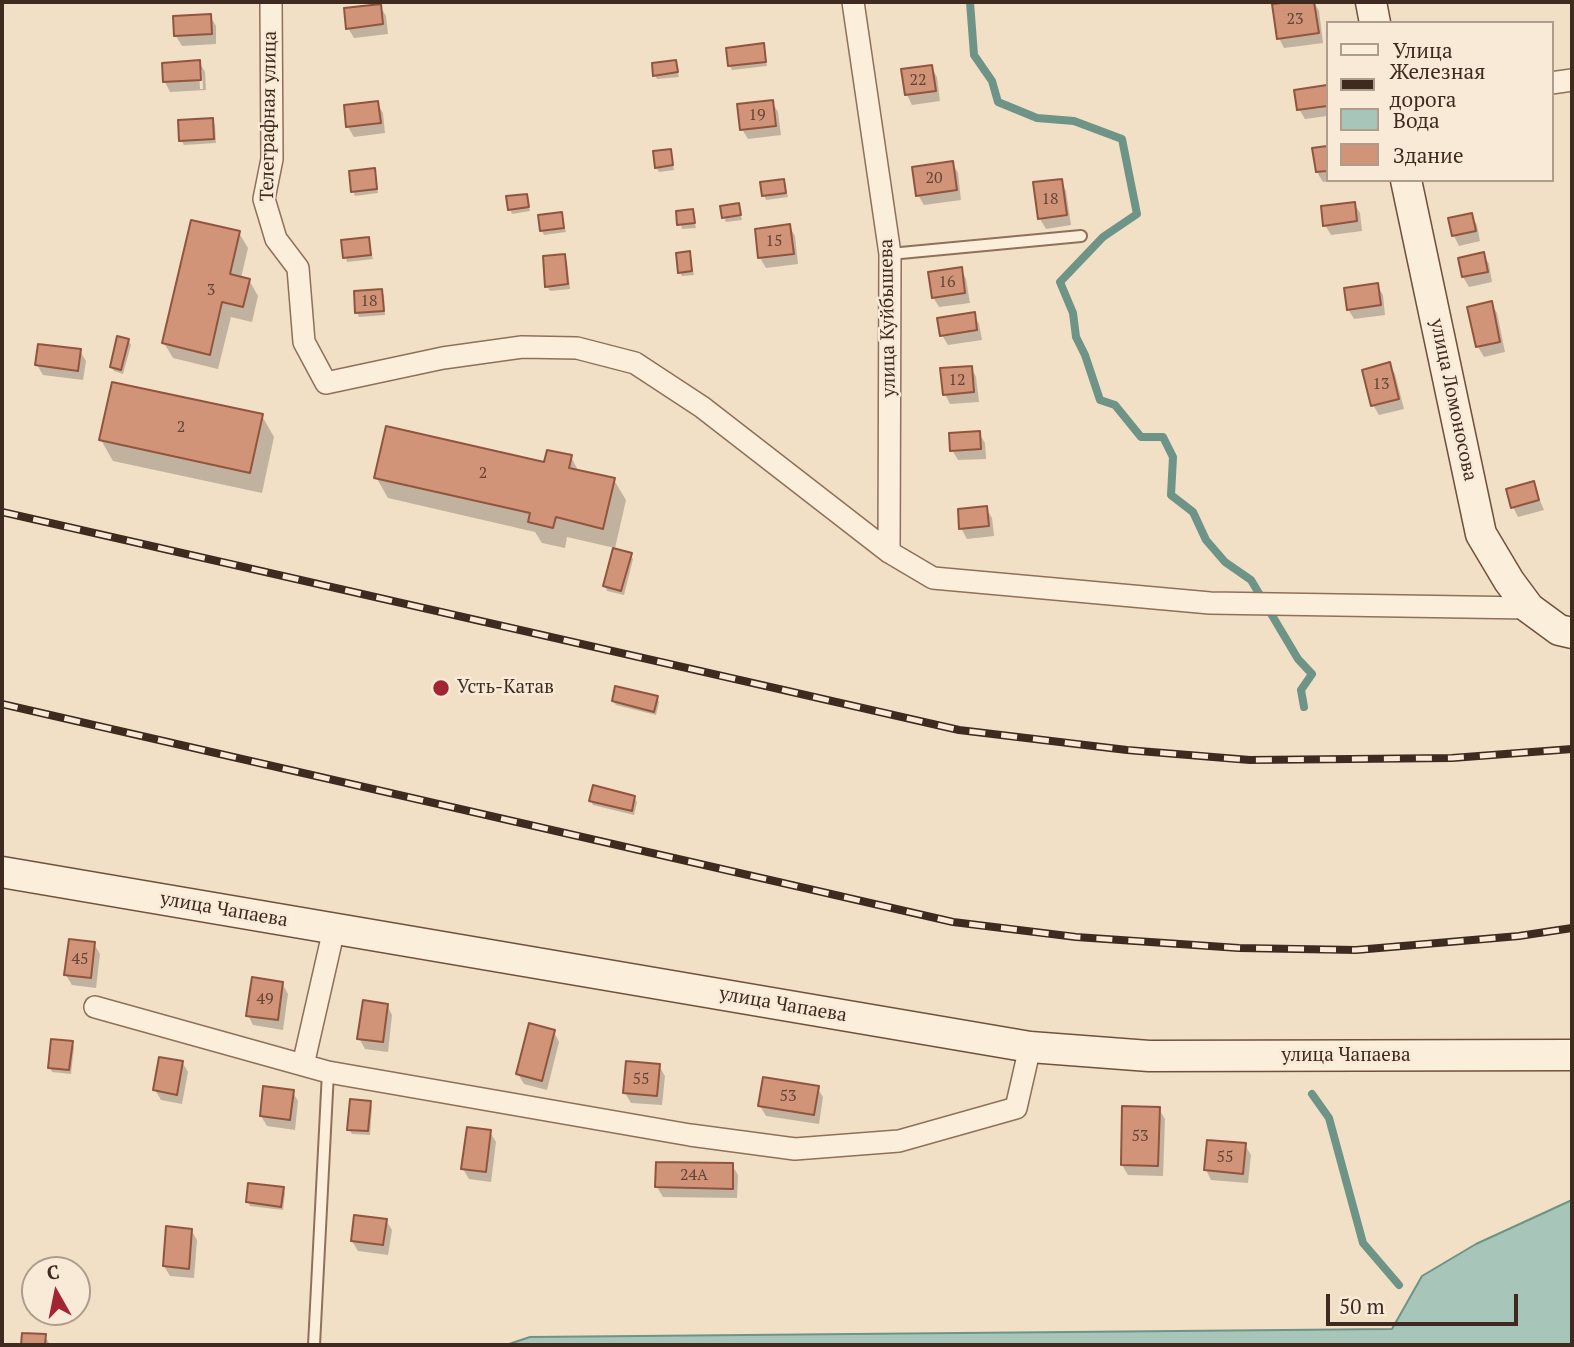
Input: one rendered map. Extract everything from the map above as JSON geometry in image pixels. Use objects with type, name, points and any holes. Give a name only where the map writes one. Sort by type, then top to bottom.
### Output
[{"type":"main road","points":[[1371,2],[1375,21]]},
{"type":"main road","name":"улица Ломоносова","points":[[1406,182],[1480,534],[1509,582],[1529,608]]},
{"type":"main road","points":[[1529,608],[1559,630],[1572,633]]},
{"type":"main road","name":"улица Чапаева","points":[[2,872],[1030,1047],[1149,1056],[1572,1055]]},
{"type":"street","name":"Телеграфная улица","points":[[271,2],[272,159],[264,199],[276,239],[298,268],[304,342],[326,383],[443,358],[522,347],[577,348],[635,363],[702,407],[889,552]]},
{"type":"street","name":"улица Куйбышева","points":[[853,2],[890,254],[889,552]]},
{"type":"street","points":[[1553,83],[1572,80]]},
{"type":"street","points":[[889,552],[933,578],[1210,603],[1529,608]]},
{"type":"street","points":[[303,1065],[334,929]]},
{"type":"street","points":[[96,1007],[328,1072],[690,1135],[794,1149],[899,1141],[1016,1108],[1030,1047]]},
{"type":"lane","points":[[890,254],[1081,236]]},
{"type":"lane","points":[[314,1345],[328,1072]]},
{"type":"water","points":[[1572,1200],[1572,1345],[506,1345],[530,1337],[1392,1329],[1422,1276],[1476,1244]]},
{"type":"building","points":[[1314,2],[1319,33],[1277,39],[1272,4]]},
{"type":"building","points":[[381,4],[383,24],[346,29],[344,8]]},
{"type":"building","points":[[211,14],[212,34],[174,36],[173,16]]},
{"type":"building","points":[[764,43],[766,62],[728,66],[726,48]]},
{"type":"building","points":[[200,60],[201,80],[163,82],[162,63]]},
{"type":"building","points":[[676,60],[678,72],[653,76],[652,63]]},
{"type":"building","points":[[932,65],[936,91],[905,95],[901,69]]},
{"type":"building","points":[[1326,85],[1326,106],[1297,110],[1294,90]]},
{"type":"building","points":[[773,100],[776,126],[740,130],[737,104]]},
{"type":"building","points":[[378,101],[381,123],[346,127],[344,105]]},
{"type":"building","points":[[213,118],[214,139],[179,141],[178,120]]},
{"type":"building","points":[[1326,146],[1326,171],[1316,172],[1312,148]]},
{"type":"building","points":[[671,149],[673,165],[655,168],[653,151]]},
{"type":"building","points":[[953,161],[957,190],[916,196],[912,167]]},
{"type":"building","points":[[375,168],[377,189],[351,192],[349,171]]},
{"type":"building","points":[[784,179],[786,193],[762,196],[760,182]]},
{"type":"building","points":[[1062,179],[1067,215],[1038,219],[1033,182]]},
{"type":"building","points":[[527,194],[529,207],[508,210],[506,196]]},
{"type":"building","points":[[1355,202],[1357,221],[1323,226],[1321,206]]},
{"type":"building","points":[[739,203],[741,215],[722,218],[720,206]]},
{"type":"building","points":[[693,209],[695,223],[677,225],[676,211]]},
{"type":"building","points":[[562,212],[564,228],[540,231],[538,215]]},
{"type":"building","points":[[1472,213],[1476,231],[1452,236],[1448,218]]},
{"type":"building","points":[[191,220],[240,231],[230,274],[250,279],[243,307],[222,302],[210,355],[162,343]]},
{"type":"building","points":[[790,224],[794,254],[758,258],[755,229]]},
{"type":"building","points":[[369,237],[371,255],[343,258],[341,240]]},
{"type":"building","points":[[690,251],[692,271],[678,273],[676,253]]},
{"type":"building","points":[[1484,252],[1488,272],[1462,277],[1458,258]]},
{"type":"building","points":[[565,254],[568,284],[545,287],[543,256]]},
{"type":"building","points":[[962,267],[965,293],[932,298],[928,272]]},
{"type":"building","points":[[1378,283],[1381,305],[1347,310],[1344,288]]},
{"type":"building","points":[[382,289],[384,311],[355,313],[354,291]]},
{"type":"building","points":[[1492,301],[1500,342],[1476,347],[1467,307]]},
{"type":"building","points":[[975,312],[977,330],[940,336],[937,318]]},
{"type":"building","points":[[117,336],[129,339],[121,370],[110,367]]},
{"type":"building","points":[[38,344],[81,349],[78,371],[35,365]]},
{"type":"building","points":[[1390,362],[1399,399],[1371,406],[1362,370]]},
{"type":"building","points":[[972,366],[974,392],[943,395],[940,368]]},
{"type":"building","points":[[112,382],[263,414],[250,473],[99,440]]},
{"type":"building","points":[[386,426],[544,462],[547,450],[572,455],[569,468],[615,478],[603,529],[556,517],[553,528],[528,522],[530,513],[374,478]]},
{"type":"building","points":[[980,431],[981,449],[950,451],[949,433]]},
{"type":"building","points":[[1534,481],[1539,500],[1511,508],[1506,489]]},
{"type":"building","points":[[987,506],[989,526],[959,529],[958,509]]},
{"type":"building","points":[[613,548],[632,553],[621,591],[603,586]]},
{"type":"building","points":[[615,686],[658,696],[654,712],[612,701]]},
{"type":"building","points":[[593,785],[635,796],[632,811],[589,801]]},
{"type":"building","points":[[69,939],[95,942],[91,978],[64,975]]},
{"type":"building","points":[[252,977],[283,982],[278,1020],[246,1016]]},
{"type":"building","points":[[363,1000],[388,1004],[383,1042],[357,1039]]},
{"type":"building","points":[[529,1023],[555,1030],[542,1081],[516,1074]]},
{"type":"building","points":[[51,1039],[73,1041],[69,1070],[48,1068]]},
{"type":"building","points":[[159,1057],[183,1061],[177,1095],[153,1090]]},
{"type":"building","points":[[626,1061],[660,1064],[657,1096],[623,1093]]},
{"type":"building","points":[[763,1077],[819,1086],[814,1115],[758,1106]]},
{"type":"building","points":[[263,1086],[294,1090],[290,1120],[260,1116]]},
{"type":"building","points":[[350,1099],[371,1101],[368,1131],[347,1130]]},
{"type":"building","points":[[1122,1106],[1160,1107],[1158,1166],[1121,1165]]},
{"type":"building","points":[[467,1127],[491,1130],[486,1172],[461,1169]]},
{"type":"building","points":[[1207,1140],[1246,1143],[1243,1174],[1204,1170]]},
{"type":"building","points":[[656,1162],[733,1163],[733,1189],[655,1187]]},
{"type":"building","points":[[248,1183],[284,1187],[281,1207],[246,1202]]},
{"type":"building","points":[[354,1215],[387,1219],[383,1245],[351,1241]]},
{"type":"building","points":[[166,1226],[192,1229],[189,1269],[163,1266]]},
{"type":"building","points":[[22,1333],[46,1334],[45,1345],[21,1345]]},
{"type":"waterway","points":[[970,2],[974,55],[992,81],[998,102],[1037,118],[1074,121],[1122,139],[1137,214],[1103,237],[1060,282],[1073,313],[1076,337],[1100,400],[1115,405],[1141,437],[1163,437],[1173,457],[1171,495],[1193,512],[1206,540],[1225,562],[1251,580],[1298,659],[1312,674],[1301,690],[1304,707]]},
{"type":"waterway","points":[[1312,1094],[1329,1118],[1363,1243],[1399,1285]]},
{"type":"railway","points":[[2,512],[959,730],[1127,750],[1250,760],[1452,758],[1572,749]]},
{"type":"railway","points":[[2,704],[953,922],[1076,937],[1239,948],[1356,950],[1519,936],[1572,928]]},
{"type":"place","name":"Усть-Катав","points":[[441,688]]}]
